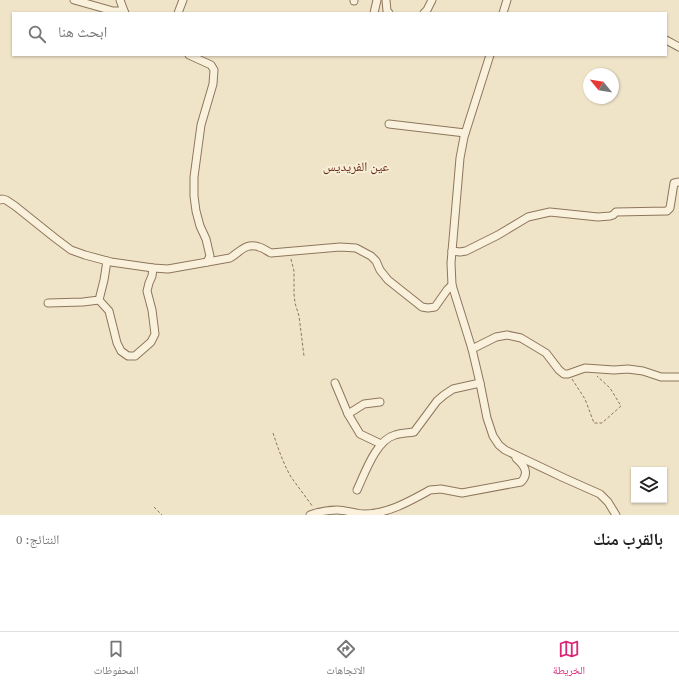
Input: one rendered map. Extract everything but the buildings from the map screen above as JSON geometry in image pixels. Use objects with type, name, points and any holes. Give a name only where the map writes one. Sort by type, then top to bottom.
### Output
[{"type":"street","points":[[74,0],[113,11],[124,12],[120,0]]},
{"type":"street","points":[[178,12],[183,0]]},
{"type":"street","points":[[374,12],[377,0]]},
{"type":"street","points":[[386,0],[388,12]]},
{"type":"street","points":[[425,12],[432,0]]},
{"type":"street","points":[[503,12],[507,0]]},
{"type":"street","points":[[667,41],[679,47]]},
{"type":"street","points":[[191,56],[211,65],[214,70],[213,84],[201,125],[194,177],[196,211],[200,226],[206,239],[210,256],[207,262]]},
{"type":"street","points":[[490,56],[465,133],[460,158],[451,263],[452,285],[472,349],[487,418],[493,436],[499,445],[505,450],[600,494],[608,502],[616,515]]},
{"type":"street","points":[[389,124],[465,133]]},
{"type":"street","points":[[452,251],[466,251],[498,235],[528,217],[545,212],[598,217],[610,216],[616,212],[667,211],[670,208],[674,183],[679,182]]},
{"type":"street","points":[[0,200],[6,200],[16,206],[71,250],[85,256],[107,261],[168,269],[230,258],[240,250],[253,246],[260,247],[271,253],[340,247],[356,248],[371,256],[388,280],[422,307],[435,307],[452,285]]},
{"type":"street","points":[[99,300],[107,261]]},
{"type":"street","points":[[99,300],[108,311],[117,343],[121,351],[128,356],[135,356],[151,342],[155,334],[152,310],[147,291],[153,268]]},
{"type":"street","points":[[48,303],[99,300]]},
{"type":"street","points":[[472,349],[496,337],[507,335],[521,338],[546,353],[564,374],[585,368],[614,370],[628,369],[643,371],[661,377],[679,377]]},
{"type":"street","points":[[357,490],[370,461],[381,444],[394,435],[414,432],[437,401],[452,389],[480,382]]},
{"type":"street","points":[[335,383],[348,414],[360,434],[381,444]]},
{"type":"street","points":[[348,414],[364,404],[380,402]]},
{"type":"street","points":[[313,514],[337,510],[365,514],[375,513],[404,504],[430,490],[441,489],[462,492],[520,482],[525,478],[526,472],[522,463],[514,455]]},
{"type":"path","points":[[290,251],[294,271],[295,303],[299,316],[304,356]]},
{"type":"path","points":[[568,374],[585,399],[594,423],[602,423],[621,406],[610,388],[589,368]]},
{"type":"path","points":[[273,433],[283,462],[313,514]]},
{"type":"path","points":[[154,507],[162,515]]},
{"type":"district","name":"عين الفريديس","points":[[356,166]]}]
